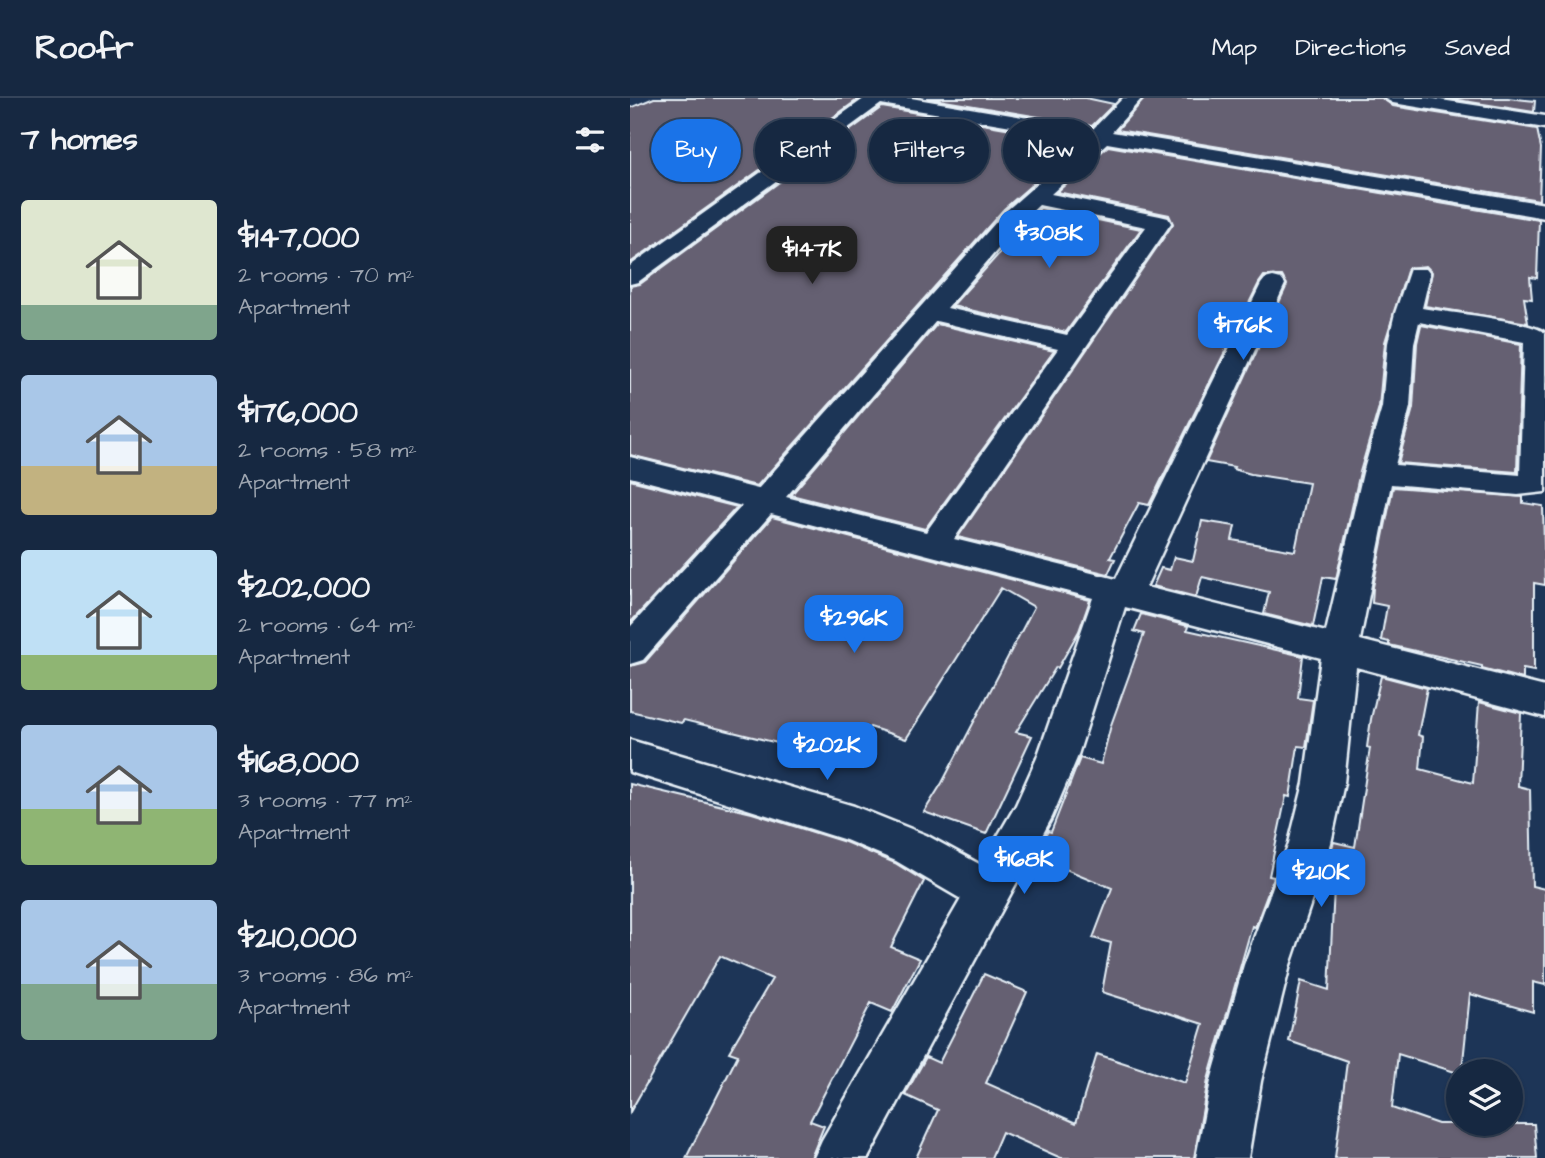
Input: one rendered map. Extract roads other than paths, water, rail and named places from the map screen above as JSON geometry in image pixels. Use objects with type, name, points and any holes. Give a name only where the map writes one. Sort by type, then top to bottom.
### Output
[{"type":"street","points":[[630,277],[878,98],[1545,211]]},
{"type":"street","points":[[630,650],[1032,197],[1100,137],[1133,98]]},
{"type":"street","points":[[1393,98],[1545,122]]},
{"type":"street","points":[[933,545],[1160,223],[1032,197]]},
{"type":"street","points":[[1222,1158],[1236,1081],[1267,965],[1310,843],[1318,807],[1340,649],[1378,473],[1396,407],[1401,343],[1418,274]]},
{"type":"street","points":[[840,1158],[1031,817],[1057,758],[1119,592],[1273,284]]},
{"type":"street","points":[[930,312],[1075,345]]},
{"type":"street","points":[[1378,473],[1540,484],[1537,340],[1532,335],[1520,332],[1407,313]]},
{"type":"street","points":[[630,467],[1545,702]]},
{"type":"street","points":[[630,756],[854,824],[911,848],[989,892]]}]
